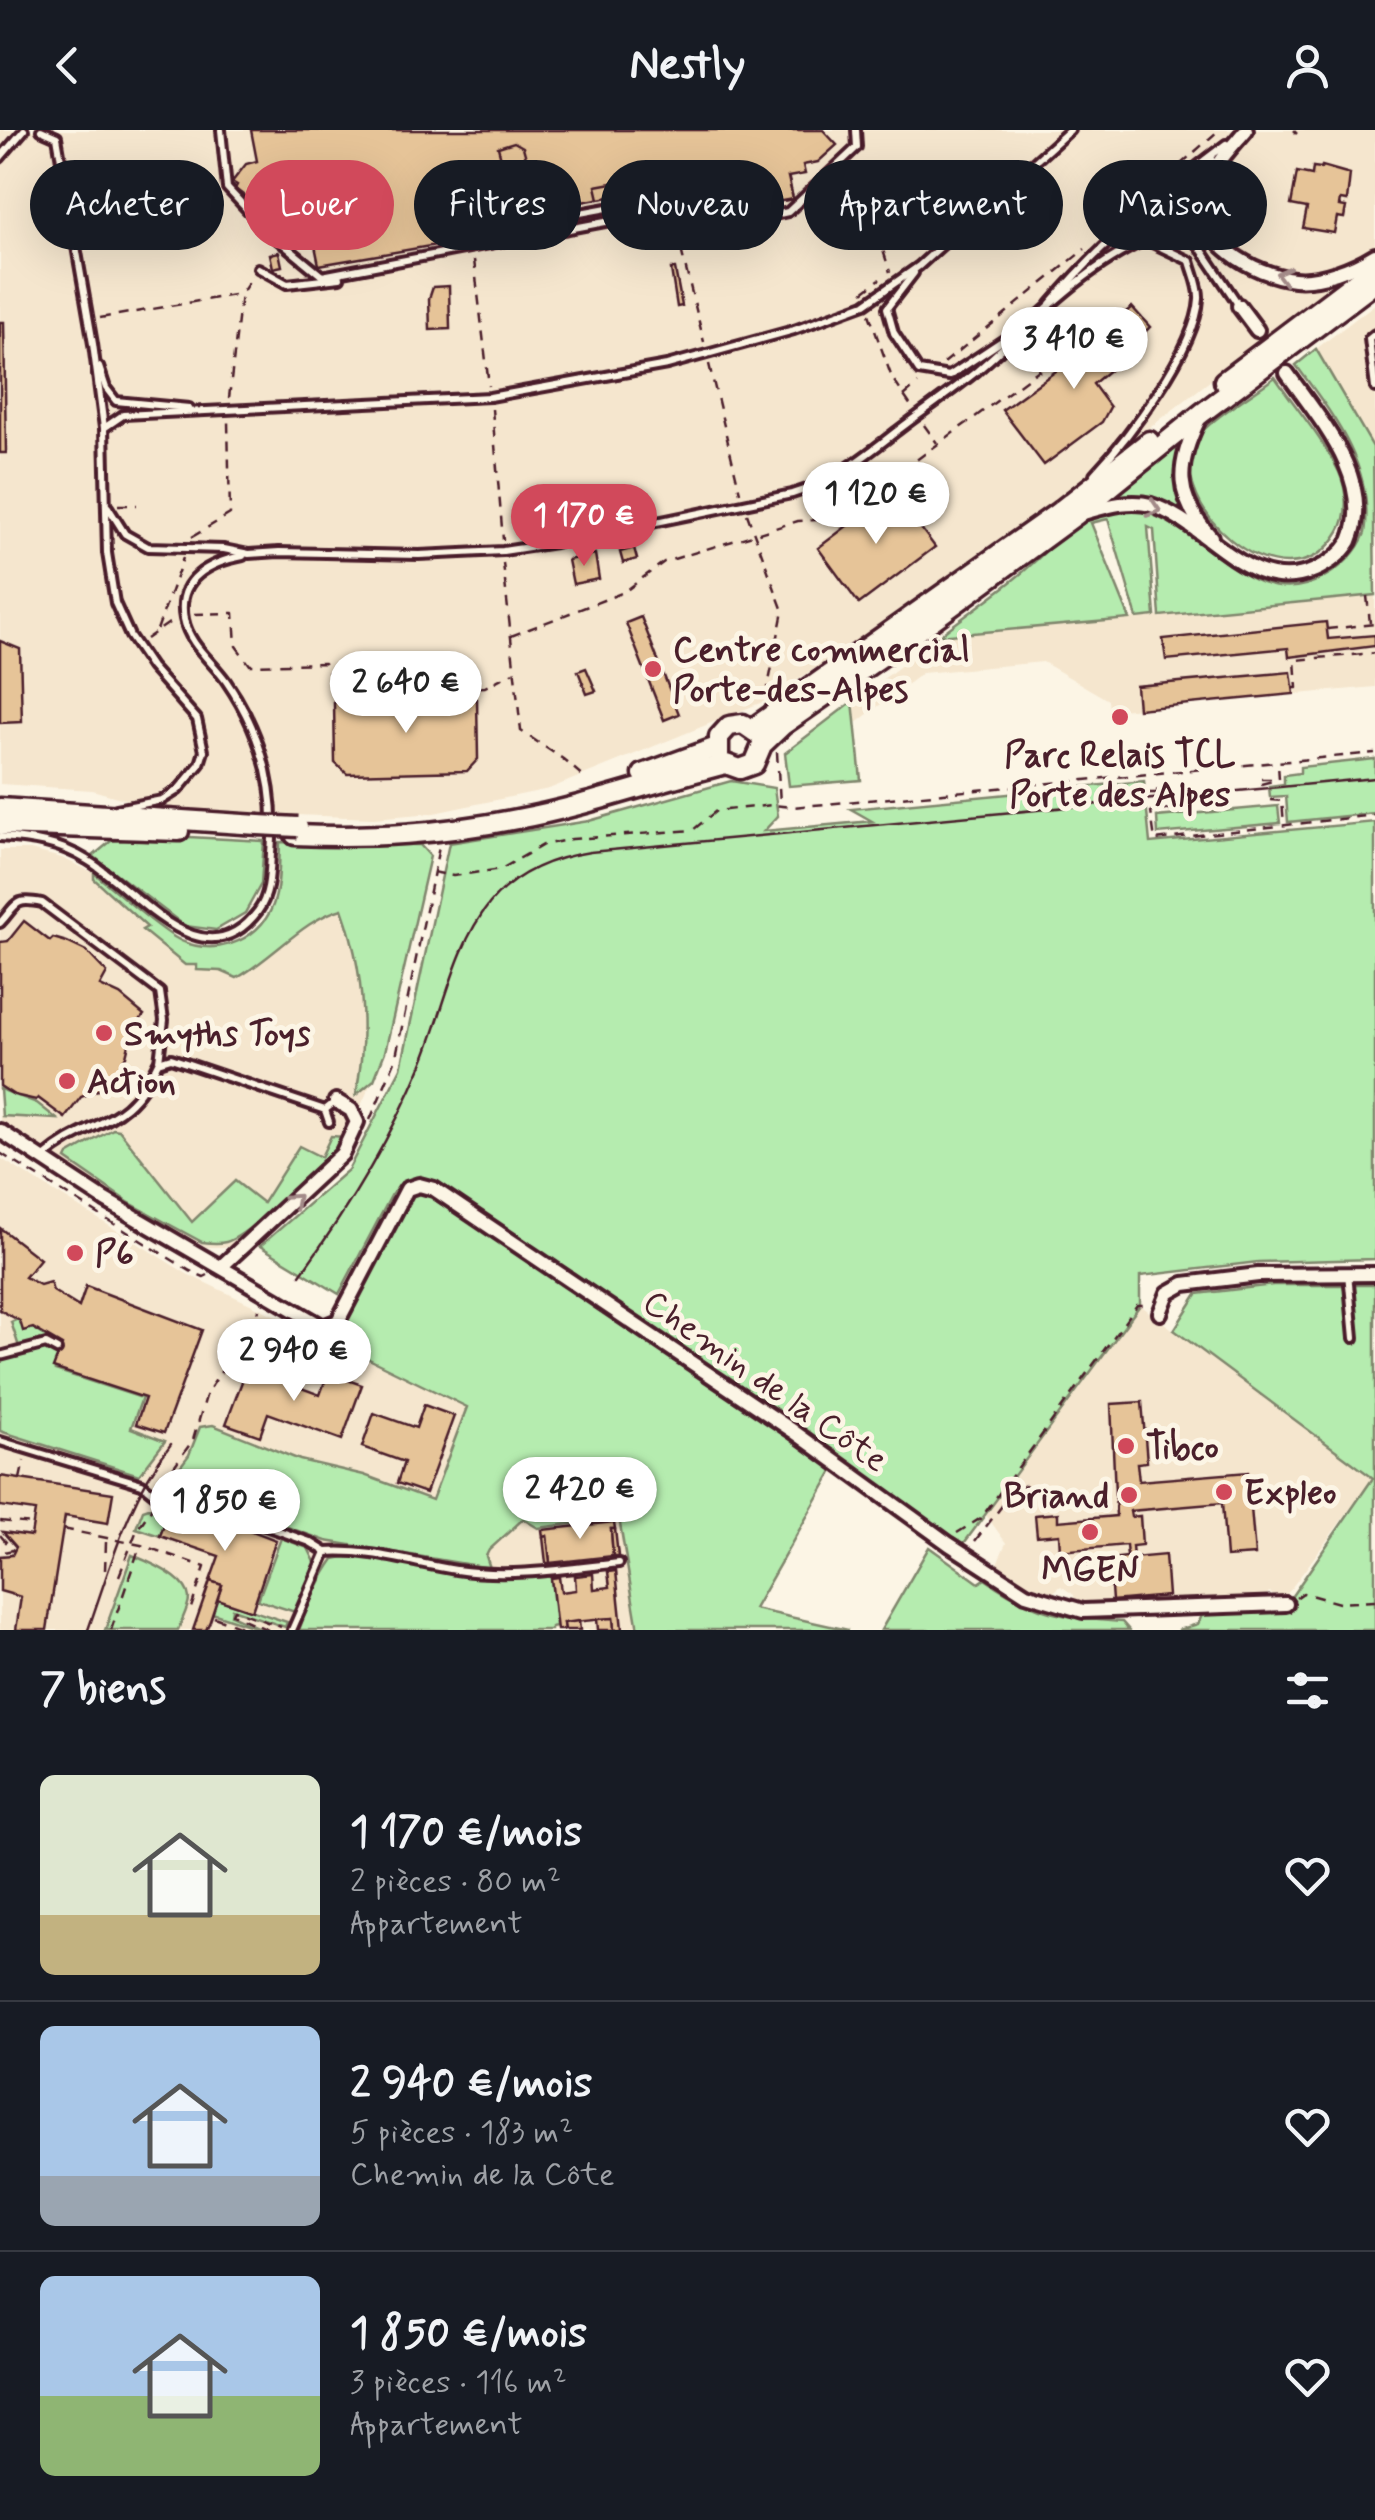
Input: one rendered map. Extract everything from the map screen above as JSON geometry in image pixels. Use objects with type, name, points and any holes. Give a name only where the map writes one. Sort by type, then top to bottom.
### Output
[{"type":"main road","points":[[762,745],[752,728],[744,724],[729,726],[718,737],[721,756],[740,769],[750,766],[760,756],[762,745],[783,725],[914,634],[1375,267]]},
{"type":"main road","points":[[752,728],[1067,514],[1375,283]]},
{"type":"main road","points":[[0,825],[297,831],[373,838],[500,822],[600,799],[721,756]]},
{"type":"main road","points":[[0,804],[257,830]]},
{"type":"street","points":[[1243,130],[1211,173],[1203,198],[1204,221],[1221,246],[1260,268],[1296,280],[1331,274],[1375,255]]},
{"type":"street","points":[[1239,306],[1256,330]]},
{"type":"street","points":[[1067,514],[1121,503],[1149,505],[1170,514],[1246,566],[1265,574],[1304,575],[1327,565],[1347,546],[1361,517],[1359,485],[1346,458],[1288,372]]},
{"type":"street","points":[[1202,413],[1184,450],[1180,482],[1192,511],[1223,550]]},
{"type":"street","points":[[0,1130],[192,1252],[222,1266],[342,1154],[358,1122],[351,1110],[330,1106]]},
{"type":"street","name":"Chemin de la Côte","points":[[222,1266],[324,1328],[338,1321],[407,1190],[419,1185],[434,1190],[794,1430],[949,1544],[1026,1594],[1083,1611],[1286,1604]]},
{"type":"street","points":[[1160,1313],[1168,1293],[1184,1284],[1258,1275],[1375,1274]]},
{"type":"lane","points":[[0,158],[24,130]]},
{"type":"lane","points":[[41,130],[60,133],[90,320],[104,428],[110,585],[122,620],[151,667],[196,720],[204,751],[191,777],[162,800],[90,813]]},
{"type":"lane","points":[[221,130],[227,188],[265,228],[322,276],[473,250]]},
{"type":"lane","points":[[784,213],[858,146],[856,130]]},
{"type":"lane","points":[[104,428],[123,415],[490,396],[707,356],[866,304],[919,266],[1070,130]]},
{"type":"lane","points":[[919,266],[887,308],[894,333],[919,371],[948,376],[1037,318],[1090,260],[1181,177],[1243,130]]},
{"type":"lane","points":[[1226,144],[1189,182],[1180,204],[1193,237],[1239,306]]},
{"type":"lane","points":[[0,838],[32,839],[86,859],[172,926],[190,935],[220,936],[249,923],[262,906],[269,882],[271,785],[265,760],[234,693],[195,644],[183,617],[188,588],[207,566],[248,554],[280,552],[419,555],[502,550],[810,489],[844,471],[972,375],[1125,249],[1146,240],[1190,261],[1200,296],[1195,324],[1169,373],[1067,514]]},
{"type":"lane","points":[[258,268],[287,284],[320,282],[473,250]]},
{"type":"lane","points":[[1375,334],[1369,339],[1375,388]]},
{"type":"lane","points":[[95,355],[106,388],[116,401],[200,410]]},
{"type":"lane","points":[[105,502],[117,526],[134,541],[160,548],[224,549],[248,554]]},
{"type":"lane","points":[[0,923],[20,901],[42,903],[160,992],[164,1020],[158,1062],[141,1093],[113,1120],[52,1150],[42,1159]]},
{"type":"lane","points":[[158,1062],[171,1058],[330,1106],[329,1122]]},
{"type":"lane","points":[[1348,1272],[1354,1338]]},
{"type":"lane","points":[[0,1356],[46,1344],[58,1350]]},
{"type":"lane","points":[[0,1441],[142,1484],[157,1496],[180,1496],[310,1542],[326,1552],[357,1550],[455,1570],[498,1574],[619,1563]]},
{"type":"lane","points":[[290,1630],[326,1552]]},
{"type":"path","points":[[1185,160],[1218,130]]},
{"type":"path","points":[[904,396],[1083,249]]},
{"type":"path","points":[[473,250],[521,731],[563,758],[585,778]]},
{"type":"path","points":[[680,250],[744,505],[783,611],[766,697]]},
{"type":"path","points":[[156,631],[191,538],[230,514],[228,409],[241,294],[258,268]]},
{"type":"path","points":[[90,320],[241,294]]},
{"type":"path","points":[[511,636],[624,592],[664,562],[798,521],[836,519],[1040,370],[1046,378]]},
{"type":"path","points":[[105,502],[137,505]]},
{"type":"path","points":[[1326,629],[1372,624],[1366,596]]},
{"type":"path","points":[[142,642],[183,617],[234,613],[236,646],[250,664],[324,663],[338,692],[484,688],[514,671]]},
{"type":"path","points":[[1293,688],[1298,688],[1295,660],[1375,653]]},
{"type":"path","points":[[780,806],[777,751],[789,734],[783,725]]},
{"type":"path","points":[[1146,737],[1147,761]]},
{"type":"path","points":[[367,1127],[395,1062],[434,872],[453,876],[501,869],[543,845],[558,842],[693,830],[716,811],[1375,753]]},
{"type":"path","points":[[1261,782],[1279,779],[1278,762]]},
{"type":"path","points":[[1270,800],[1282,801],[1284,825]]},
{"type":"path","points":[[1174,809],[1152,812],[1155,840],[1375,816]]},
{"type":"path","points":[[0,1153],[196,1275],[204,1276],[222,1266]]},
{"type":"path","points":[[119,1576],[167,1474],[193,1440],[207,1393],[258,1316],[260,1304]]},
{"type":"path","points":[[949,1544],[955,1534],[981,1518],[1137,1304],[1160,1313]]},
{"type":"path","points":[[20,1479],[24,1461]]},
{"type":"path","points":[[964,1554],[1012,1494],[1024,1485],[1034,1491]]},
{"type":"path","points":[[0,1521],[33,1524]]},
{"type":"path","points":[[62,1529],[140,1546],[205,1566],[191,1608],[196,1610]]},
{"type":"path","points":[[0,1535],[13,1550],[0,1554]]},
{"type":"path","points":[[105,1570],[106,1539]]},
{"type":"path","points":[[111,1630],[140,1546]]},
{"type":"path","points":[[1286,1604],[1304,1592],[1339,1602],[1375,1602]]},
{"type":"path","points":[[268,1630],[232,1614],[234,1610],[290,1630]]},
{"type":"path","points":[[214,1617],[249,1630]]},
{"type":"shaded area","points":[[0,130],[1375,130],[1375,252],[1042,512],[765,701],[549,789],[434,813],[373,818],[164,810],[92,790],[0,784]]},
{"type":"shaded area","points":[[1375,304],[1375,460],[1373,447],[1316,349]]},
{"type":"shaded area","points":[[1375,551],[1375,687],[1109,711],[1108,700],[1043,662],[922,673],[856,723],[861,780],[789,786],[787,752],[940,636],[1315,602]]},
{"type":"shaded area","points":[[280,842],[420,845],[430,856],[385,1052],[347,1137],[230,1247],[207,1247],[126,1204],[0,1121],[0,850],[30,850],[62,858],[94,873],[176,938],[207,948],[237,942],[266,918],[274,903]]},
{"type":"shaded area","points":[[0,1158],[187,1274],[467,1407],[432,1499],[523,1519],[538,1528],[620,1518],[638,1630],[0,1630]]},
{"type":"shaded area","points":[[1140,1305],[1373,1478],[1284,1598],[1269,1592],[1265,1597],[1075,1606],[1074,1595],[1061,1586],[1047,1597],[1003,1577],[996,1566],[1006,1543],[986,1515]]},
{"type":"green space","points":[[1316,349],[1373,447],[1375,595],[1160,616],[1154,530],[1148,527],[1155,616],[1137,618],[1108,519],[1091,523],[1130,619],[939,636],[1079,524],[1118,509],[1145,512],[1171,524],[1244,574],[1269,585],[1296,587],[1337,569],[1365,533],[1364,486],[1348,443],[1296,365]]},
{"type":"green space","points":[[1275,377],[1333,460],[1346,502],[1339,531],[1316,555],[1288,563],[1258,557],[1231,540],[1208,515],[1194,487],[1190,458],[1208,425]]},
{"type":"green space","points":[[1180,441],[1176,473],[1180,513],[1152,500],[1121,497],[1115,492]]},
{"type":"green space","points":[[853,701],[861,780],[789,786],[785,753]]},
{"type":"green space","points":[[1375,759],[1375,813],[1288,822],[1286,796],[1270,797],[1269,786],[1284,784],[1284,775],[1300,773],[1300,767]]},
{"type":"green space","points":[[731,781],[774,788],[778,816],[764,831],[872,821],[851,809],[1144,781],[1150,843],[1375,822],[1375,1259],[1258,1262],[1140,1276],[1140,1305],[959,1550],[837,1464],[754,1609],[848,1630],[638,1630],[619,1518],[538,1528],[523,1519],[489,1550],[486,1556],[490,1568],[326,1541],[273,1522],[277,1511],[232,1495],[227,1505],[171,1488],[167,1484],[189,1455],[200,1427],[213,1425],[300,1460],[364,1475],[432,1500],[467,1407],[328,1339],[399,1201],[419,1185],[420,1176],[402,1182],[392,1194],[339,1294],[260,1246],[348,1170],[401,1068],[449,843],[589,821]]},
{"type":"green space","points":[[1278,806],[1280,823],[1158,834],[1157,817]]},
{"type":"green space","points":[[170,836],[264,841],[261,884],[245,913],[216,930],[185,926],[93,856],[111,841]]},
{"type":"green space","points":[[280,842],[420,845],[430,856],[385,1052],[374,1080],[356,1095],[362,1001],[342,909],[315,921],[237,978],[185,965],[142,930],[147,927],[94,879],[94,873],[174,937],[188,944],[217,947],[244,938],[266,918],[277,890]]},
{"type":"green space","points":[[0,1089],[37,1103],[57,1119],[2,1116]]},
{"type":"green space","points":[[113,1129],[119,1130],[192,1222],[235,1181],[263,1203],[299,1146],[321,1157],[331,1136],[347,1137],[252,1226],[226,1242],[214,1243],[202,1242],[128,1202],[66,1159]]},
{"type":"green space","points":[[1273,1285],[1375,1285],[1375,1630],[1178,1630],[1198,1624],[1204,1611],[1285,1606],[1373,1478],[1174,1330],[1197,1294]]},
{"type":"green space","points":[[18,1319],[47,1337],[45,1340],[19,1347],[11,1322]]},
{"type":"green space","points":[[44,1347],[59,1354],[55,1370],[142,1398],[131,1428],[165,1441],[139,1475],[0,1431],[0,1360]]},
{"type":"green space","points":[[166,1502],[171,1505],[160,1536],[136,1528],[143,1510]]},
{"type":"green space","points":[[281,1538],[308,1548],[316,1564],[295,1612],[258,1600]]},
{"type":"green space","points":[[929,1547],[979,1583],[985,1579],[1034,1607],[1082,1619],[1122,1622],[1129,1630],[881,1630]]},
{"type":"green space","points":[[132,1555],[166,1571],[187,1591],[189,1602],[178,1630],[105,1630]]},
{"type":"green space","points":[[354,1555],[484,1578],[555,1575],[551,1579],[556,1626],[551,1630],[299,1630],[334,1559]]},
{"type":"green space","points":[[217,1599],[287,1622],[285,1627],[232,1609],[231,1615],[263,1630],[212,1613]]},
{"type":"building","points":[[251,130],[823,130],[837,145],[820,160],[804,160],[804,174],[788,177],[793,199],[784,201],[784,160],[601,160],[601,198],[581,202],[581,160],[414,160],[414,249],[319,265],[316,250],[394,250],[394,160],[257,160]]},
{"type":"building","points":[[618,130],[636,130],[638,140],[620,144]]},
{"type":"building","points":[[754,130],[755,142],[776,139],[782,145],[793,199],[784,201],[784,160],[682,160],[681,139]]},
{"type":"building","points":[[754,130],[818,130],[833,145],[816,159],[789,167],[788,177],[782,145],[776,139],[755,142]]},
{"type":"building","points":[[514,142],[523,147],[527,160],[501,160],[498,147]]},
{"type":"building","points":[[244,167],[244,196],[232,182]]},
{"type":"building","points":[[1313,167],[1350,174],[1347,201],[1340,200],[1339,206],[1346,207],[1344,218],[1337,217],[1334,233],[1303,228],[1307,208],[1291,205],[1297,172],[1312,175]]},
{"type":"building","points":[[279,252],[282,266],[273,268],[270,254]]},
{"type":"building","points":[[671,269],[675,269],[682,306],[677,307]]},
{"type":"building","points":[[449,286],[450,329],[430,330],[429,299],[433,287]]},
{"type":"building","points":[[1132,307],[1150,327],[1139,338],[1143,342],[1093,384],[1110,407],[1102,422],[1044,465],[1002,410]]},
{"type":"building","points":[[0,322],[4,322],[6,453],[0,453]]},
{"type":"building","points":[[893,491],[935,547],[859,604],[818,548]]},
{"type":"building","points":[[634,548],[637,559],[623,563],[620,552]]},
{"type":"building","points":[[595,554],[599,579],[573,584],[568,560]]},
{"type":"building","name":"Centre commercial Porte-des-Alpes","points":[[641,617],[679,714],[664,720],[626,623]]},
{"type":"building","points":[[1326,622],[1328,639],[1375,635],[1375,646],[1289,657],[1288,648],[1166,660],[1163,639]]},
{"type":"building","points":[[0,641],[20,649],[22,722],[0,723]]},
{"type":"building","points":[[586,668],[596,691],[587,694],[578,671]]},
{"type":"building","points":[[1291,672],[1294,694],[1138,709],[1136,686]]},
{"type":"building","points":[[477,699],[478,759],[467,771],[347,774],[335,763],[334,702]]},
{"type":"building","points":[[24,921],[50,941],[53,938],[86,951],[107,973],[100,986],[120,995],[144,1015],[129,1034],[126,1056],[115,1074],[98,1090],[81,1097],[65,1118],[38,1098],[14,1095],[0,1086],[0,942],[8,941]]},
{"type":"building","points":[[0,1228],[40,1259],[25,1277],[40,1285],[50,1282],[53,1291],[79,1307],[86,1286],[202,1330],[164,1433],[136,1424],[145,1398],[53,1368],[62,1345],[33,1328],[23,1331],[20,1321],[0,1310]]},
{"type":"building","points":[[247,1368],[320,1395],[328,1373],[362,1385],[342,1440],[268,1413],[260,1436],[226,1424]]},
{"type":"building","points":[[1142,1402],[1147,1462],[1137,1463],[1139,1481],[1248,1472],[1255,1555],[1226,1557],[1222,1503],[1130,1511],[1131,1517],[1140,1516],[1142,1545],[1132,1546],[1133,1558],[1165,1555],[1168,1596],[1112,1601],[1109,1559],[1127,1557],[1126,1545],[1060,1551],[1059,1534],[1037,1536],[1035,1515],[1058,1513],[1058,1521],[1116,1516],[1111,1404]]},
{"type":"building","points":[[424,1405],[454,1416],[426,1493],[397,1483],[404,1462],[362,1447],[374,1413],[416,1428]]},
{"type":"building","points":[[0,1476],[113,1493],[108,1523],[65,1516],[47,1630],[16,1630],[21,1597],[0,1591],[0,1556],[12,1555],[16,1547],[3,1532],[31,1536],[35,1511],[0,1506]]},
{"type":"building","points":[[231,1494],[246,1500],[242,1511],[227,1505]]},
{"type":"building","points":[[171,1505],[228,1530],[231,1523],[276,1540],[252,1611],[217,1599],[222,1585],[210,1581],[219,1556],[160,1536]]},
{"type":"building","points":[[614,1522],[613,1556],[550,1563],[547,1536],[543,1537],[542,1530]]},
{"type":"building","points":[[611,1529],[615,1529],[618,1556],[613,1556]]},
{"type":"building","points":[[547,1536],[550,1563],[546,1563],[543,1537]]},
{"type":"building","points":[[1109,1559],[1110,1575],[1090,1577],[1088,1560]]},
{"type":"building","points":[[616,1571],[622,1629],[614,1630],[613,1618],[564,1623],[565,1630],[557,1630],[551,1578],[559,1577],[561,1592],[576,1590],[575,1576],[593,1574],[594,1589],[610,1587],[608,1572]]},
{"type":"building","points":[[210,1581],[222,1585],[210,1621],[206,1630],[193,1630]]},
{"type":"building","points":[[613,1618],[614,1630],[598,1630],[597,1619]]},
{"type":"building","points":[[579,1621],[580,1630],[565,1630],[564,1623]]},
{"type":"tram line","points":[[300,1275],[351,1200],[396,1120],[422,1064],[467,939],[500,892],[535,868],[590,852],[1375,778]]},
{"type":"tram line","points":[[88,1630],[132,1510],[171,1444]]},
{"type":"place","name":"Centre commercial Porte-des-Alpes","points":[[653,669]]},
{"type":"place","name":"Parc Relais TCL Porte des Alpes","points":[[1120,717]]},
{"type":"place","name":"Smyths Toys","points":[[104,1033]]},
{"type":"place","name":"Action","points":[[67,1081]]},
{"type":"place","name":"P6","points":[[75,1253]]},
{"type":"place","name":"Tibco","points":[[1126,1446]]},
{"type":"place","name":"Expleo","points":[[1224,1492]]},
{"type":"place","name":"Briand","points":[[1129,1495]]},
{"type":"place","name":"MGEN","points":[[1090,1532]]}]
